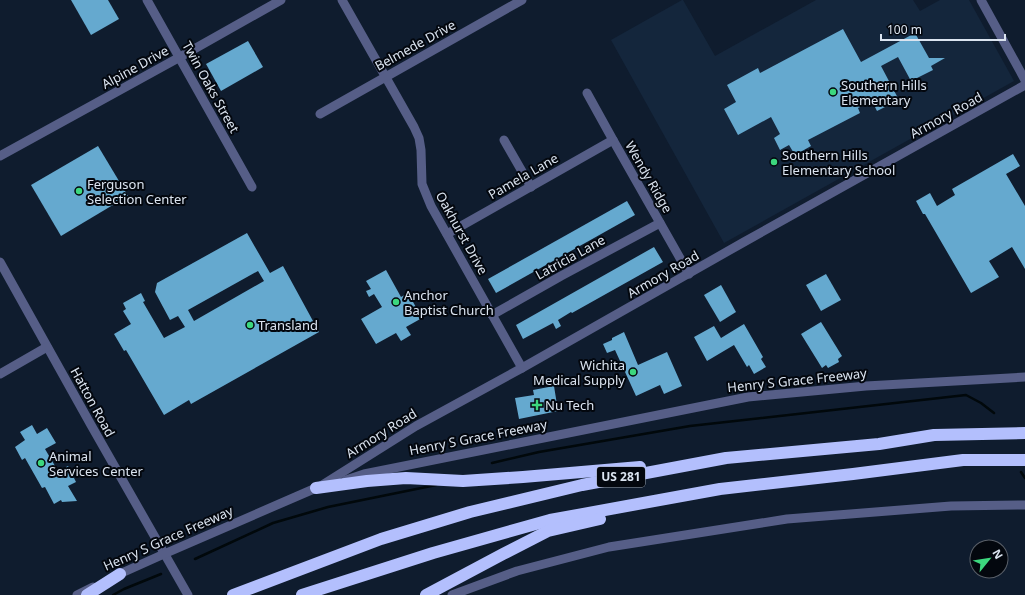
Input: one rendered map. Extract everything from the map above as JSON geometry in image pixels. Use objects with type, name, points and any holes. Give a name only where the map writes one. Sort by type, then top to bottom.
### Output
[{"type":"highway","points":[[934,436],[1025,427]]},
{"type":"highway","name":"US 281","points":[[233,595],[381,539],[470,512],[582,484],[726,458],[879,444],[934,436],[1025,433]]},
{"type":"highway","points":[[316,488],[367,481],[406,478],[464,481],[523,477],[726,458]]},
{"type":"highway","points":[[963,460],[1025,464]]},
{"type":"highway","name":"US 281","points":[[302,595],[433,553],[550,520],[720,489],[963,460],[1025,460]]},
{"type":"highway","points":[[426,595],[548,531],[720,489]]},
{"type":"highway","points":[[86,595],[120,574]]},
{"type":"street","name":"Twin Oaks Street","points":[[148,0],[252,187]]},
{"type":"street","name":"Alpine Drive","points":[[0,156],[281,0]]},
{"type":"street","name":"Oakhurst Drive","points":[[342,0],[419,138],[422,161],[421,176],[424,189],[431,206],[522,368]]},
{"type":"street","name":"Belmede Drive","points":[[320,114],[522,0]]},
{"type":"street","points":[[981,0],[1025,80]]},
{"type":"street","name":"Armory Road","points":[[316,488],[416,426],[1025,85]]},
{"type":"street","name":"Wendy Ridge","points":[[587,93],[689,274]]},
{"type":"street","points":[[504,140],[531,187]]},
{"type":"street","name":"Pamela Lane","points":[[447,234],[613,140]]},
{"type":"street","name":"Latricia Lane","points":[[492,314],[660,223]]},
{"type":"street","name":"Hatton Road","points":[[0,262],[188,595]]},
{"type":"street","points":[[0,374],[47,347]]},
{"type":"street","name":"Henry S Grace Freeway","points":[[76,595],[164,554],[316,488],[364,474],[748,398],[866,386],[1025,377]]},
{"type":"street","points":[[452,595],[517,571],[624,544],[787,519],[951,506],[1025,505]]},
{"type":"shaded area","name":"Southern Hills Elementary School","points":[[682,0],[715,56],[816,0],[913,0],[920,11],[940,0],[969,0],[1014,81],[724,243],[611,40]]},
{"type":"building","points":[[71,0],[108,0],[119,19],[91,35]]},
{"type":"building","name":"Southern Hills Elementary","points":[[843,29],[861,62],[915,33],[929,58],[945,58],[931,66],[933,70],[911,81],[898,57],[881,66],[899,100],[877,111],[872,101],[858,108],[860,113],[808,140],[811,146],[795,155],[789,145],[780,150],[774,138],[780,134],[771,117],[738,135],[724,109],[736,102],[727,85],[758,68],[760,73]]},
{"type":"building","points":[[248,41],[263,67],[221,91],[206,64]]},
{"type":"building","name":"Ferguson Selection Center","points":[[98,146],[128,196],[61,236],[31,185]]},
{"type":"building","points":[[1013,154],[1020,166],[1006,174],[1025,206],[1025,269],[1012,247],[989,261],[999,277],[971,293],[916,201],[930,193],[937,206],[955,195],[952,189]]},
{"type":"building","points":[[627,201],[635,215],[496,293],[488,279]]},
{"type":"building","name":"Transland","points":[[247,233],[270,273],[283,266],[319,332],[191,404],[189,400],[164,415],[126,350],[124,351],[114,334],[131,324],[123,311],[126,309],[123,303],[141,293],[145,301],[143,302],[164,338],[185,327],[178,316],[170,320],[155,292],[157,283]],"holes":[[[258,271],[264,281],[194,321],[188,310]]]},
{"type":"building","points":[[654,247],[663,262],[558,320],[561,326],[556,329],[553,323],[523,339],[516,325]]},
{"type":"building","name":"Anchor Baptist Church","points":[[386,270],[401,297],[408,293],[422,318],[406,327],[411,335],[401,341],[396,333],[376,344],[361,319],[382,307],[374,294],[369,297],[366,291],[371,289],[366,281]]},
{"type":"building","points":[[826,274],[841,300],[821,311],[806,285]]},
{"type":"building","points":[[721,285],[736,312],[720,322],[704,295]]},
{"type":"building","points":[[821,322],[842,356],[838,359],[839,362],[828,368],[826,365],[822,368],[801,334]]},
{"type":"building","points":[[744,324],[763,357],[761,359],[766,367],[754,374],[749,365],[747,367],[734,345],[707,361],[694,337],[714,326],[721,338]]},
{"type":"building","points":[[624,332],[638,365],[667,352],[682,386],[664,394],[660,385],[636,396],[615,350],[607,353],[603,344]]},
{"type":"building","name":"Nu Tech","points":[[554,386],[558,411],[519,419],[515,398],[534,395],[533,390]]},
{"type":"building","name":"Animal Services Center","points":[[32,425],[37,434],[47,428],[56,443],[45,449],[58,471],[68,466],[76,482],[68,486],[77,501],[62,502],[61,500],[54,504],[45,487],[42,488],[25,458],[22,460],[15,447],[25,440],[20,432]]},
{"type":"waterway","points":[[492,463],[539,452],[690,426],[966,395],[981,403],[994,413]]},
{"type":"waterway","points":[[1021,472],[1025,478]]},
{"type":"waterway","points":[[195,559],[273,523],[328,507],[436,485]]},
{"type":"waterway","points":[[113,595],[161,574]]},
{"type":"place","name":"Southern Hills Elementary","points":[[833,92]]},
{"type":"place","name":"Southern Hills Elementary School","points":[[774,162]]},
{"type":"place","name":"Ferguson Selection Center","points":[[79,191]]},
{"type":"place","name":"Anchor Baptist Church","points":[[396,302]]},
{"type":"place","name":"Transland","points":[[250,325]]},
{"type":"place","name":"Wichita Medical Supply","points":[[633,372]]},
{"type":"place","name":"Nu Tech","points":[[537,405]]},
{"type":"place","name":"Animal Services Center","points":[[41,463]]}]
